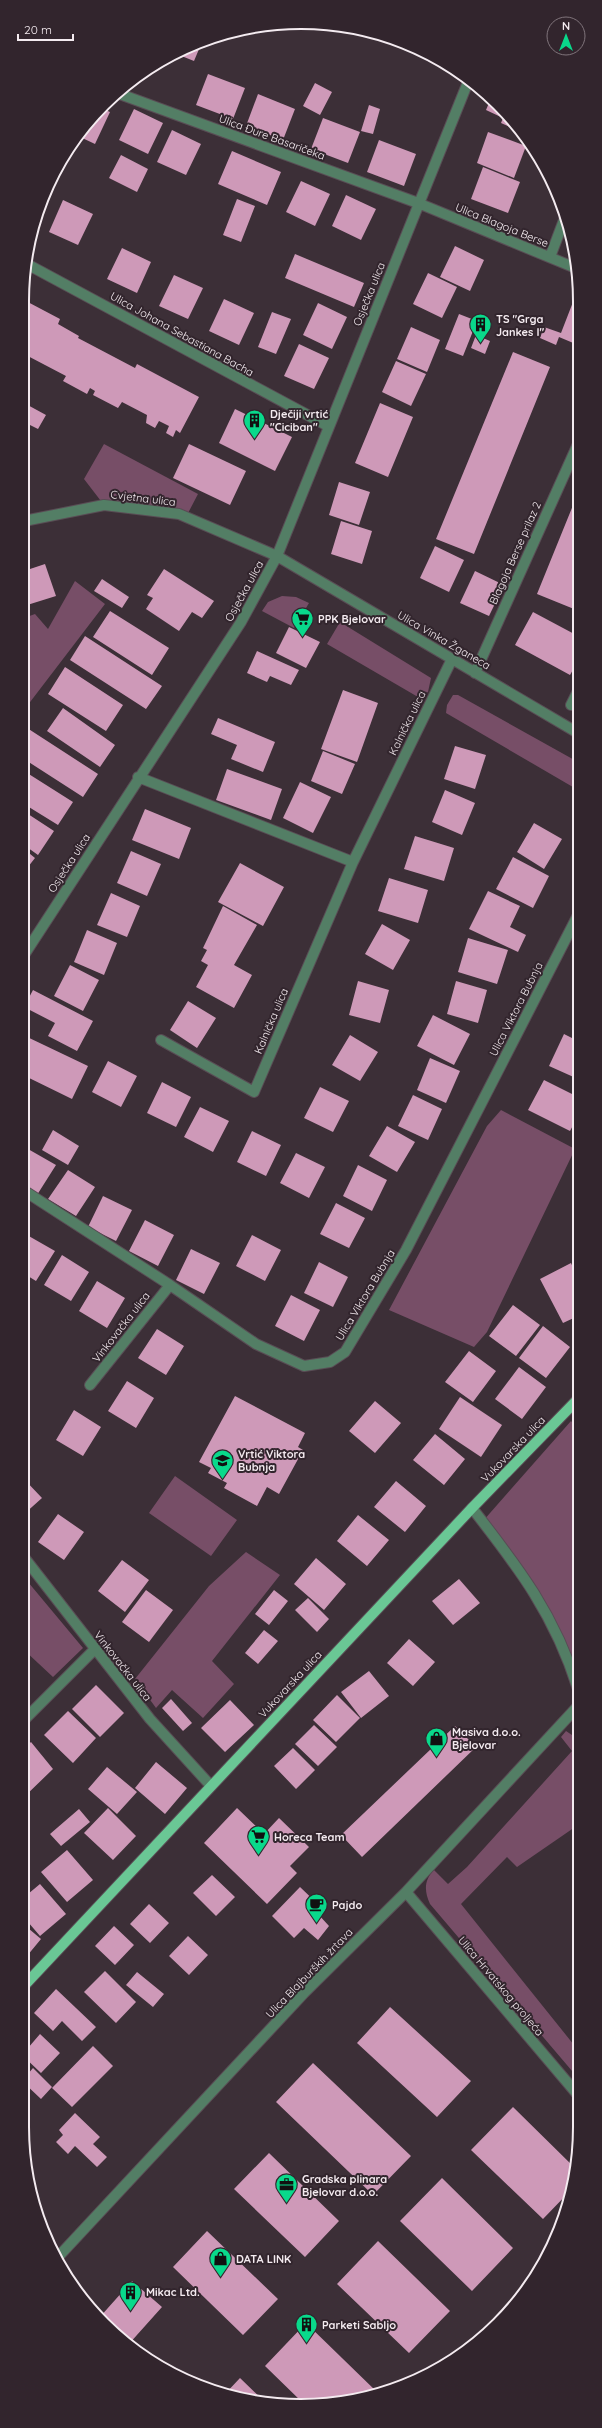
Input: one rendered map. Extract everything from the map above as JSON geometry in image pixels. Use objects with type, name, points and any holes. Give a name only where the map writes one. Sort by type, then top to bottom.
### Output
[{"type":"main road","name":"Vukovarska ulica","points":[[29,1981],[472,1508],[573,1405]]},
{"type":"street","name":"Osječka ulica","points":[[29,947],[138,777],[241,622],[277,556],[328,426],[467,85]]},
{"type":"street","name":"Ulica Đure Basaričeka","points":[[123,95],[418,203]]},
{"type":"street","name":"Ulica Blagoja Berse","points":[[418,203],[571,266]]},
{"type":"street","points":[[550,257],[562,225]]},
{"type":"street","name":"Ulica Johana Sebastiana Bacha","points":[[31,266],[328,426]]},
{"type":"street","name":"Blagoja Berse prilaz 2","points":[[475,673],[573,455]]},
{"type":"street","name":"Cvjetna ulica","points":[[29,520],[104,505],[179,514],[277,556]]},
{"type":"street","name":"Ulica Vinka Žganeca","points":[[277,556],[573,730]]},
{"type":"street","name":"Kalnička ulica","points":[[161,1040],[254,1092],[353,862],[452,659]]},
{"type":"street","points":[[571,705],[573,701]]},
{"type":"street","points":[[138,777],[353,862]]},
{"type":"street","name":"Ulica Viktora Bubnja","points":[[29,1194],[170,1285],[256,1344],[304,1366],[330,1362],[345,1352],[406,1250],[573,925]]},
{"type":"street","name":"Vinkovačka ulica","points":[[90,1385],[170,1285]]},
{"type":"street","points":[[472,1508],[534,1590],[567,1654],[573,1673]]},
{"type":"street","name":"Vinkovačka ulica","points":[[29,1564],[150,1719],[211,1786]]},
{"type":"street","points":[[29,1714],[95,1648]]},
{"type":"street","name":"Ulica Blajburških žrtava","points":[[61,2254],[304,1993],[406,1892],[573,1711]]},
{"type":"street","name":"Ulica Hrvatskog proljeća","points":[[406,1892],[573,2089]]},
{"type":"shaded area","points":[[104,444],[198,494],[186,517],[104,505],[84,479]]},
{"type":"shaded area","points":[[75,581],[105,604],[29,703],[29,616],[35,614],[48,629]]},
{"type":"shaded area","points":[[282,596],[296,597],[309,603],[294,628],[262,611],[268,602]]},
{"type":"shaded area","points":[[340,622],[431,678],[428,692],[418,697],[327,644]]},
{"type":"shaded area","points":[[453,695],[458,695],[573,759],[573,787],[446,713],[447,705]]},
{"type":"shaded area","points":[[501,1110],[573,1148],[573,1153],[487,1332],[474,1347],[389,1310],[487,1126]]},
{"type":"shaded area","points":[[571,1421],[573,1423],[573,1673],[567,1654],[483,1521]]},
{"type":"shaded area","points":[[175,1476],[237,1520],[211,1556],[149,1513]]},
{"type":"shaded area","points":[[246,1552],[280,1575],[212,1661],[234,1684],[203,1718],[172,1690],[156,1708],[135,1679],[209,1586]]},
{"type":"shaded area","points":[[29,1583],[83,1648],[53,1677],[29,1655]]},
{"type":"shaded area","points":[[566,1731],[573,1736],[573,1828],[517,1867],[507,1857],[461,1904],[573,2044],[573,2072],[430,1904],[426,1890],[428,1878],[434,1870],[448,1884],[467,1867],[572,1751],[561,1737]]},
{"type":"building","points":[[199,49],[194,61],[182,56]]},
{"type":"building","points":[[208,74],[245,88],[233,119],[196,105]]},
{"type":"building","points":[[315,83],[332,92],[320,115],[303,106]]},
{"type":"building","points":[[258,94],[295,109],[283,140],[246,126]]},
{"type":"building","points":[[488,104],[501,117],[486,110]]},
{"type":"building","points":[[369,105],[380,109],[373,134],[361,131]]},
{"type":"building","points":[[134,109],[163,123],[148,154],[119,140]]},
{"type":"building","points":[[107,111],[110,112],[95,144],[83,138]]},
{"type":"building","points":[[323,118],[360,132],[348,163],[311,149]]},
{"type":"building","points":[[503,119],[510,127],[501,123]]},
{"type":"building","points":[[172,130],[201,144],[186,175],[157,162]]},
{"type":"building","points":[[488,132],[524,145],[525,148],[514,178],[477,163]]},
{"type":"building","points":[[379,140],[416,154],[404,186],[367,172]]},
{"type":"building","points":[[232,151],[281,172],[267,205],[218,184]]},
{"type":"building","points":[[121,155],[148,169],[137,192],[109,178]]},
{"type":"building","points":[[483,167],[520,182],[508,213],[471,199]]},
{"type":"building","points":[[301,181],[330,194],[315,226],[286,212]]},
{"type":"building","points":[[346,195],[376,209],[361,240],[332,226]]},
{"type":"building","points":[[237,199],[255,206],[241,242],[223,235]]},
{"type":"building","points":[[63,200],[93,214],[78,245],[49,232]]},
{"type":"building","points":[[455,246],[484,260],[470,291],[440,277]]},
{"type":"building","points":[[122,248],[151,262],[137,293],[107,279]]},
{"type":"building","points":[[295,254],[364,283],[354,307],[285,278]]},
{"type":"building","points":[[428,273],[457,287],[442,318],[413,304]]},
{"type":"building","points":[[174,275],[203,288],[188,319],[159,306]]},
{"type":"building","points":[[224,299],[254,313],[239,345],[209,331]]},
{"type":"building","points":[[573,302],[573,343],[559,337],[556,345],[540,338],[544,327],[561,333]]},
{"type":"building","points":[[29,303],[60,319],[58,324],[79,336],[78,338],[135,368],[137,364],[199,397],[180,433],[176,430],[173,437],[166,433],[169,426],[159,421],[155,428],[146,423],[147,415],[122,402],[118,408],[93,395],[95,391],[90,388],[87,394],[63,381],[66,376],[29,357]]},
{"type":"building","points":[[318,303],[347,317],[332,349],[303,335]]},
{"type":"building","points":[[272,312],[291,319],[276,354],[258,347]]},
{"type":"building","points":[[459,314],[477,321],[463,356],[445,349]]},
{"type":"building","points":[[411,327],[440,340],[427,372],[397,359]]},
{"type":"building","name":"TS \"Grga Jankes I\"","points":[[476,335],[490,341],[485,354],[471,348]]},
{"type":"building","points":[[299,344],[329,358],[314,389],[284,376]]},
{"type":"building","points":[[513,352],[550,367],[474,554],[436,539]]},
{"type":"building","points":[[396,361],[426,374],[411,406],[382,392]]},
{"type":"building","points":[[380,403],[413,417],[388,477],[355,463]]},
{"type":"building","points":[[29,406],[46,415],[38,429],[29,424]]},
{"type":"building","name":"Dječiji vrtić \"Ciciban\"","points":[[235,409],[292,437],[275,471],[219,443]]},
{"type":"building","points":[[189,444],[246,471],[230,505],[173,478]]},
{"type":"building","points":[[339,482],[370,492],[359,525],[329,515]]},
{"type":"building","points":[[573,505],[573,609],[537,594]]},
{"type":"building","points":[[341,521],[372,531],[362,564],[331,554]]},
{"type":"building","points":[[435,546],[464,560],[449,592],[420,578]]},
{"type":"building","points":[[45,564],[56,596],[29,604],[29,569]]},
{"type":"building","points":[[164,569],[214,601],[202,618],[192,612],[179,631],[146,609],[153,598],[147,595]]},
{"type":"building","points":[[475,571],[504,585],[489,616],[460,603]]},
{"type":"building","points":[[102,579],[129,597],[122,608],[94,591]]},
{"type":"building","points":[[110,611],[169,648],[152,675],[93,637]]},
{"type":"building","points":[[533,612],[573,633],[573,670],[570,675],[515,645]]},
{"type":"building","points":[[289,627],[320,642],[306,668],[276,653]]},
{"type":"building","points":[[85,636],[162,686],[146,709],[70,660]]},
{"type":"building","points":[[257,651],[299,670],[291,685],[270,676],[267,682],[247,673]]},
{"type":"building","points":[[65,667],[123,705],[106,731],[48,694]]},
{"type":"building","points":[[343,690],[378,703],[357,762],[321,749]]},
{"type":"building","points":[[63,708],[115,745],[100,767],[47,731]]},
{"type":"building","points":[[218,718],[275,742],[263,772],[231,759],[237,745],[211,734]]},
{"type":"building","points":[[29,729],[98,774],[83,797],[29,762]]},
{"type":"building","points":[[455,746],[486,755],[475,789],[444,779]]},
{"type":"building","points":[[323,751],[355,764],[342,794],[311,781]]},
{"type":"building","points":[[227,769],[282,789],[271,820],[216,800]]},
{"type":"building","points":[[29,774],[73,802],[58,825],[29,807]]},
{"type":"building","points":[[300,782],[331,797],[313,833],[283,818]]},
{"type":"building","points":[[445,790],[475,803],[462,835],[432,822]]},
{"type":"building","points":[[145,809],[191,828],[179,859],[132,840]]},
{"type":"building","points":[[29,815],[54,831],[38,855],[29,849]]},
{"type":"building","points":[[534,823],[562,839],[544,869],[517,852]]},
{"type":"building","points":[[415,836],[454,848],[444,881],[404,869]]},
{"type":"building","points":[[131,851],[161,864],[147,896],[117,883]]},
{"type":"building","points":[[29,853],[35,858],[29,866]]},
{"type":"building","points":[[513,857],[549,876],[533,908],[496,889]]},
{"type":"building","points":[[240,863],[284,887],[263,926],[218,902]]},
{"type":"building","points":[[389,878],[428,890],[418,923],[378,911]]},
{"type":"building","points":[[488,891],[520,906],[510,927],[526,935],[518,952],[469,929]]},
{"type":"building","points":[[111,893],[140,906],[127,937],[97,925]]},
{"type":"building","points":[[223,906],[257,925],[234,965],[252,975],[234,1008],[196,987],[208,965],[201,961],[207,950],[203,948]]},
{"type":"building","points":[[382,924],[410,940],[393,970],[365,954]]},
{"type":"building","points":[[87,930],[117,943],[104,975],[74,962]]},
{"type":"building","points":[[468,938],[508,950],[497,984],[458,972]]},
{"type":"building","points":[[70,965],[99,980],[83,1011],[54,996]]},
{"type":"building","points":[[358,981],[389,990],[380,1023],[349,1015]]},
{"type":"building","points":[[456,981],[487,990],[478,1023],[447,1014]]},
{"type":"building","points":[[33,990],[93,1021],[77,1051],[48,1036],[55,1023],[29,1010],[29,998]]},
{"type":"building","points":[[188,1001],[216,1018],[197,1048],[170,1030]]},
{"type":"building","points":[[433,1015],[470,1034],[454,1065],[417,1046]]},
{"type":"building","points":[[564,1034],[573,1038],[573,1077],[549,1066]]},
{"type":"building","points":[[350,1035],[378,1052],[360,1081],[332,1065]]},
{"type":"building","points":[[29,1038],[88,1066],[72,1099],[29,1078]]},
{"type":"building","points":[[430,1058],[460,1071],[446,1103],[417,1090]]},
{"type":"building","points":[[108,1061],[137,1076],[121,1107],[92,1092]]},
{"type":"building","points":[[544,1080],[573,1094],[573,1125],[570,1131],[528,1110]]},
{"type":"building","points":[[162,1082],[191,1097],[176,1127],[147,1113]]},
{"type":"building","points":[[320,1087],[349,1101],[333,1132],[304,1118]]},
{"type":"building","points":[[413,1095],[442,1109],[428,1140],[398,1126]]},
{"type":"building","points":[[200,1107],[229,1121],[213,1152],[184,1137]]},
{"type":"building","points":[[387,1126],[415,1142],[397,1172],[369,1156]]},
{"type":"building","points":[[53,1130],[79,1146],[68,1165],[42,1150]]},
{"type":"building","points":[[252,1131],[281,1145],[266,1176],[237,1162]]},
{"type":"building","points":[[29,1150],[56,1165],[37,1195],[29,1190]]},
{"type":"building","points":[[296,1153],[325,1167],[309,1198],[280,1183]]},
{"type":"building","points":[[358,1165],[387,1180],[372,1211],[343,1196]]},
{"type":"building","points":[[68,1170],[95,1187],[76,1216],[48,1199]]},
{"type":"building","points":[[103,1196],[132,1210],[116,1241],[88,1227]]},
{"type":"building","points":[[336,1203],[365,1218],[349,1248],[320,1234]]},
{"type":"building","points":[[145,1220],[174,1235],[158,1266],[129,1251]]},
{"type":"building","points":[[252,1235],[281,1250],[265,1281],[236,1266]]},
{"type":"building","points":[[29,1236],[55,1251],[36,1281],[29,1277]]},
{"type":"building","points":[[191,1249],[220,1263],[204,1294],[176,1280]]},
{"type":"building","points":[[62,1255],[89,1272],[71,1301],[44,1285]]},
{"type":"building","points":[[319,1262],[348,1277],[333,1307],[304,1293]]},
{"type":"building","points":[[571,1263],[573,1268],[573,1318],[563,1323],[540,1279]]},
{"type":"building","points":[[97,1281],[125,1298],[107,1328],[79,1311]]},
{"type":"building","points":[[291,1295],[320,1310],[304,1341],[275,1326]]},
{"type":"building","points":[[513,1305],[540,1325],[516,1356],[489,1336]]},
{"type":"building","points":[[543,1326],[570,1347],[546,1378],[519,1358]]},
{"type":"building","points":[[157,1329],[184,1346],[166,1375],[138,1358]]},
{"type":"building","points":[[469,1351],[496,1371],[473,1402],[445,1382]]},
{"type":"building","points":[[519,1367],[546,1387],[522,1419],[495,1399]]},
{"type":"building","points":[[127,1381],[154,1398],[136,1428],[108,1411]]},
{"type":"building","points":[[235,1396],[305,1433],[298,1447],[303,1450],[279,1494],[267,1487],[257,1506],[224,1488],[227,1483],[208,1473],[211,1468],[199,1462]]},
{"type":"building","points":[[460,1397],[502,1425],[481,1457],[439,1429]]},
{"type":"building","points":[[375,1401],[401,1423],[375,1453],[349,1431]]},
{"type":"building","points":[[74,1410],[101,1427],[83,1456],[56,1440]]},
{"type":"building","points":[[435,1434],[465,1459],[444,1485],[413,1460]]},
{"type":"building","points":[[396,1481],[426,1506],[405,1532],[374,1507]]},
{"type":"building","points":[[29,1484],[42,1498],[29,1510]]},
{"type":"building","points":[[58,1514],[84,1532],[64,1560],[38,1542]]},
{"type":"building","points":[[358,1515],[389,1540],[367,1566],[337,1541]]},
{"type":"building","points":[[316,1558],[346,1584],[324,1610],[294,1584]]},
{"type":"building","points":[[122,1560],[149,1580],[125,1612],[98,1591]]},
{"type":"building","points":[[459,1579],[480,1603],[453,1625],[432,1601]]},
{"type":"building","points":[[146,1590],[173,1610],[149,1642],[122,1622]]},
{"type":"building","points":[[274,1590],[288,1601],[269,1625],[255,1614]]},
{"type":"building","points":[[308,1598],[329,1619],[317,1632],[295,1610]]},
{"type":"building","points":[[264,1630],[278,1641],[258,1664],[245,1653]]},
{"type":"building","points":[[409,1639],[435,1662],[413,1686],[387,1663]]},
{"type":"building","points":[[369,1671],[389,1696],[361,1718],[341,1692]]},
{"type":"building","points":[[96,1685],[124,1713],[100,1737],[72,1709]]},
{"type":"building","points":[[337,1695],[360,1718],[336,1742],[313,1720]]},
{"type":"building","points":[[171,1699],[192,1723],[183,1731],[162,1708]]},
{"type":"building","points":[[230,1700],[254,1725],[225,1752],[201,1728]]},
{"type":"building","points":[[68,1711],[96,1738],[73,1763],[44,1735]]},
{"type":"building","points":[[314,1725],[337,1747],[318,1766],[295,1744]]},
{"type":"building","points":[[455,1726],[476,1747],[362,1857],[341,1835]]},
{"type":"building","points":[[31,1742],[53,1769],[29,1792],[29,1744]]},
{"type":"building","points":[[293,1748],[315,1770],[296,1789],[274,1766]]},
{"type":"building","points":[[156,1762],[187,1788],[165,1814],[135,1788]]},
{"type":"building","points":[[107,1767],[137,1792],[117,1814],[88,1789]]},
{"type":"building","points":[[108,1808],[136,1836],[113,1860],[84,1833]]},
{"type":"building","name":"Horeca Team","points":[[237,1808],[264,1834],[279,1818],[309,1847],[290,1866],[297,1873],[267,1904],[204,1843]]},
{"type":"building","points":[[79,1809],[90,1822],[61,1846],[50,1834]]},
{"type":"building","points":[[67,1850],[93,1880],[67,1902],[41,1872]]},
{"type":"building","points":[[212,1875],[235,1897],[216,1916],[193,1893]]},
{"type":"building","points":[[40,1884],[66,1914],[40,1936],[29,1923],[29,1893]]},
{"type":"building","name":"Pajdo","points":[[300,1887],[323,1909],[318,1914],[329,1926],[318,1940],[304,1928],[294,1938],[272,1916]]},
{"type":"building","points":[[149,1904],[169,1923],[150,1943],[130,1924]]},
{"type":"building","points":[[114,1926],[134,1945],[115,1965],[95,1946]]},
{"type":"building","points":[[29,1929],[41,1939],[29,1954]]},
{"type":"building","points":[[188,1936],[208,1955],[189,1975],[169,1956]]},
{"type":"building","points":[[105,1971],[136,2002],[116,2023],[84,1992]]},
{"type":"building","points":[[137,1972],[164,1994],[153,2007],[126,1985]]},
{"type":"building","points":[[56,1989],[96,2027],[82,2041],[62,2021],[53,2031],[34,2013]]},
{"type":"building","points":[[390,2007],[471,2081],[437,2117],[357,2043]]},
{"type":"building","points":[[40,2034],[60,2053],[41,2073],[29,2062],[29,2047]]},
{"type":"building","points":[[93,2046],[113,2066],[72,2107],[52,2088]]},
{"type":"building","points":[[313,2063],[411,2156],[373,2195],[276,2102]]},
{"type":"building","points":[[33,2068],[52,2087],[41,2099],[29,2088],[29,2073]]},
{"type":"building","points":[[513,2107],[571,2164],[564,2197],[543,2219],[471,2150]]},
{"type":"building","points":[[75,2113],[100,2137],[93,2144],[107,2157],[97,2167],[75,2146],[68,2154],[56,2142],[63,2135],[59,2130]]},
{"type":"building","name":"Gradska plinara Bjelovar d.o.o.","points":[[269,2153],[339,2221],[305,2257],[234,2189]]},
{"type":"building","points":[[442,2178],[513,2248],[472,2291],[400,2221]]},
{"type":"building","points":[[207,2231],[278,2299],[243,2335],[173,2267]]},
{"type":"building","points":[[378,2241],[450,2311],[409,2353],[337,2284]]},
{"type":"building","name":"Mikac Ltd.","points":[[132,2281],[162,2307],[132,2340],[103,2313]]},
{"type":"building","name":"Parketi Sabljo","points":[[306,2323],[374,2389],[337,2397],[299,2399],[265,2366]]},
{"type":"building","points":[[240,2378],[259,2396],[248,2394],[229,2389]]},
{"type":"place","name":"TS \"Grga Jankes I\"","points":[[481,344]]},
{"type":"place","name":"Dječiji vrtić \"Ciciban\"","points":[[255,440]]},
{"type":"place","name":"PPK Bjelovar","points":[[303,638]]},
{"type":"place","name":"Vrtić Viktora Bubnja","points":[[222,1480]]},
{"type":"place","name":"Masiva d.o.o. Bjelovar","points":[[437,1758]]},
{"type":"place","name":"Horeca Team","points":[[259,1856]]},
{"type":"place","name":"Pajdo","points":[[317,1924]]},
{"type":"place","name":"Gradska plinara Bjelovar d.o.o.","points":[[287,2204]]},
{"type":"place","name":"DATA LINK","points":[[221,2278]]},
{"type":"place","name":"Mikac Ltd.","points":[[130,2312]]},
{"type":"place","name":"Parketi Sabljo","points":[[307,2344]]}]
